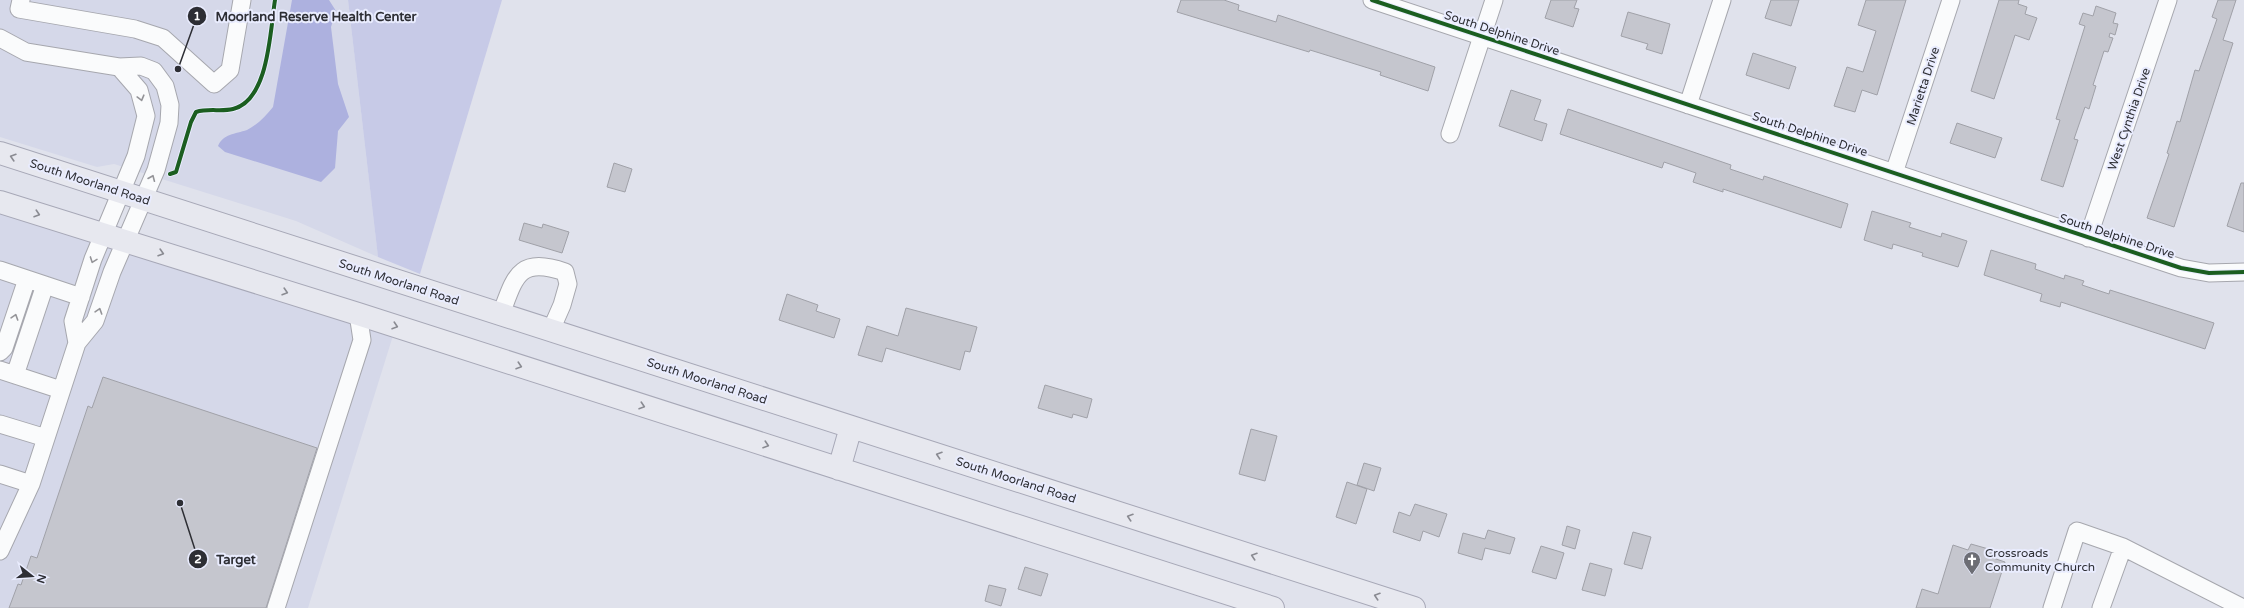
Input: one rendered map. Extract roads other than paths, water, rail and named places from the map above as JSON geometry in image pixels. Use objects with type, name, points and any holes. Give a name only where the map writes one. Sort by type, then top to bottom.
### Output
[{"type":"main road","name":"South Moorland Road","points":[[0,153],[1414,608]]},
{"type":"main road","points":[[0,202],[103,236],[358,314],[1273,608]]},
{"type":"main road","points":[[839,468],[852,427]]},
{"type":"street","points":[[21,0],[19,10],[135,29],[163,38],[214,84],[230,70],[242,0]]},
{"type":"street","name":"South Delphine Drive","points":[[1372,0],[2181,268],[2209,273],[2244,272]]},
{"type":"street","points":[[1450,134],[1494,0]]},
{"type":"street","points":[[1688,104],[1722,0]]},
{"type":"street","name":"Marietta Drive","points":[[1894,173],[1951,0]]},
{"type":"street","name":"West Cynthia Drive","points":[[2088,238],[2168,0]]},
{"type":"street","points":[[0,38],[26,52],[119,67],[141,66],[154,71],[165,86],[170,105],[167,130],[156,170],[112,272],[95,321],[77,343],[31,484],[7,522],[0,551]]},
{"type":"street","points":[[77,343],[74,321],[81,297],[120,191],[136,156],[146,116],[139,90],[119,67]]},
{"type":"street","points":[[501,314],[513,282],[519,273],[528,267],[553,268],[565,272],[568,284],[562,305],[551,330]]},
{"type":"street","points":[[0,270],[81,297]]},
{"type":"street","points":[[0,352],[6,344],[27,279]]},
{"type":"street","points":[[44,285],[8,373],[61,390]]},
{"type":"street","points":[[276,608],[362,340],[358,314]]},
{"type":"street","points":[[0,424],[46,438]]},
{"type":"street","points":[[0,474],[31,484]]},
{"type":"street","points":[[2052,608],[2077,531],[2123,547],[2243,608]]},
{"type":"street","points":[[2101,608],[2123,547]]},
{"type":"place","name":"Moorland Reserve Health Center","points":[[178,69]]},
{"type":"place","name":"Target","points":[[180,503]]},
{"type":"place","name":"Crossroads Community Church","points":[[1972,575]]}]
